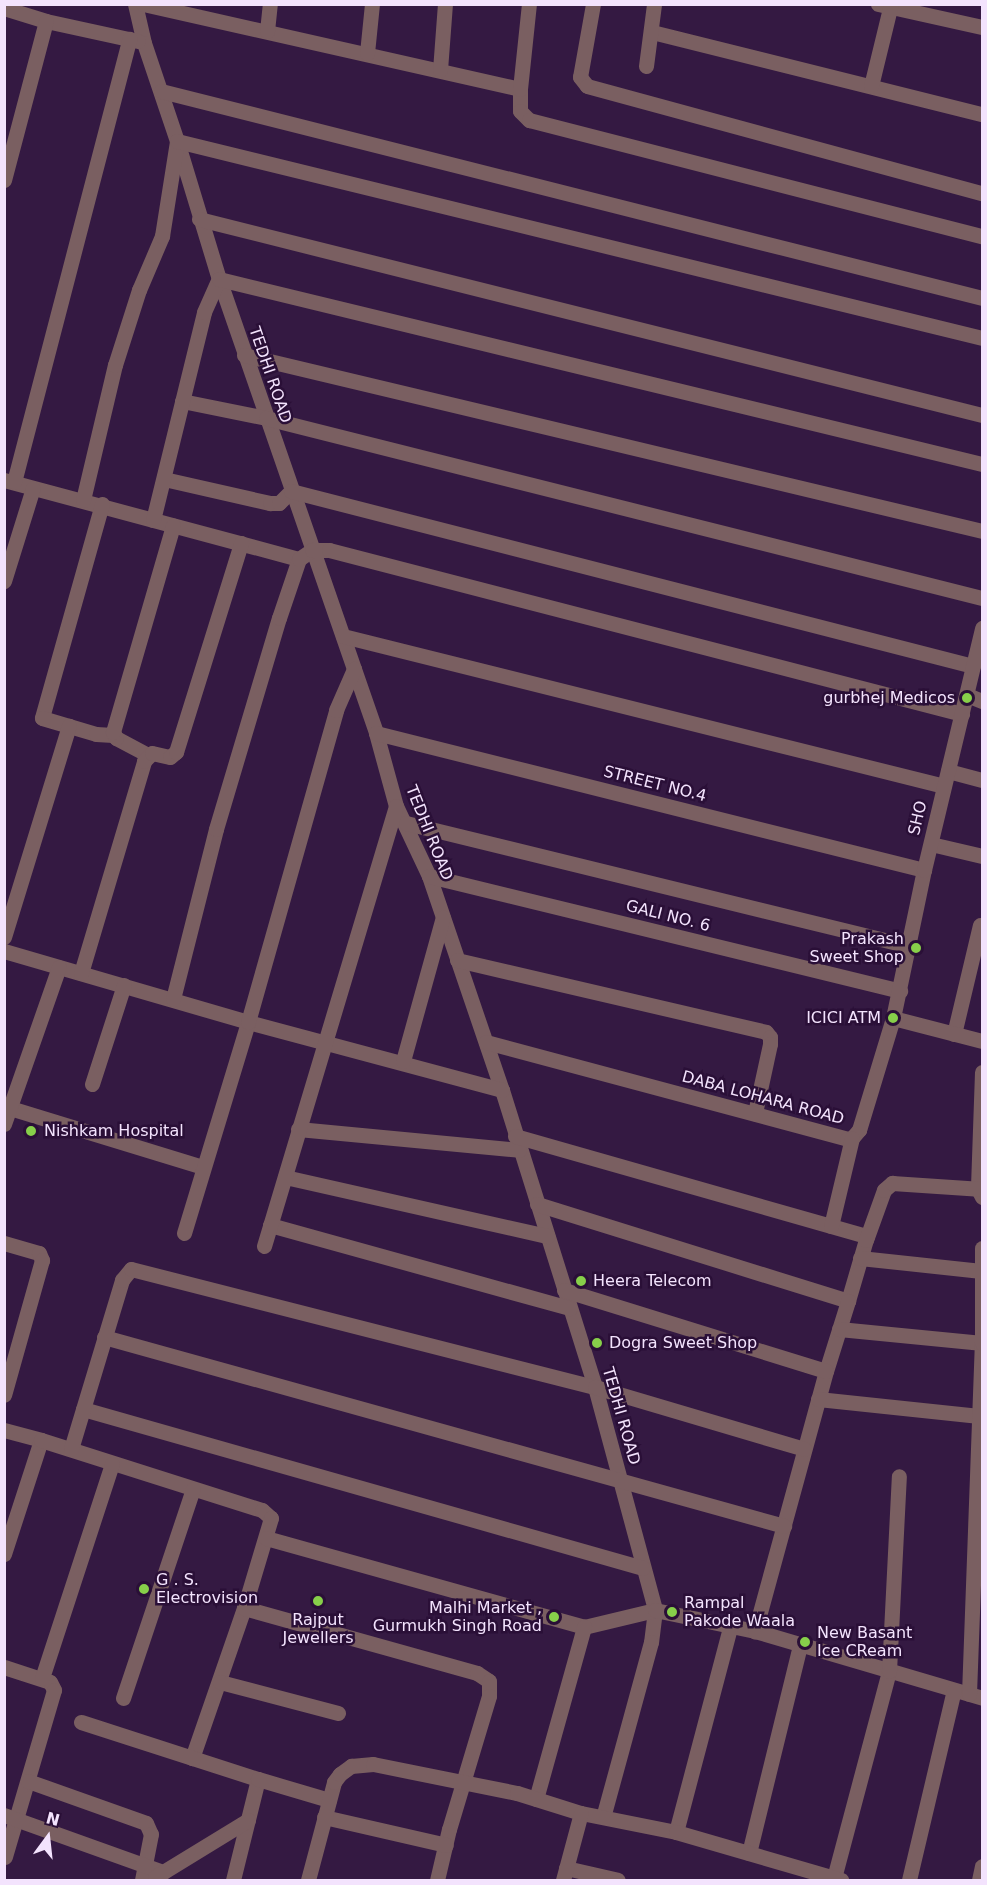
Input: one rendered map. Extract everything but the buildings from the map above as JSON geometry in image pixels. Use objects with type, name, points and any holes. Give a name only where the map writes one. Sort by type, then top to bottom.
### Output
[{"type":"street","name":"TEDHI ROAD","points":[[135,4],[136,41],[161,91],[199,219],[376,733],[396,806],[429,876],[502,1090],[595,1387],[655,1610]]},
{"type":"street","points":[[143,4],[520,89]]},
{"type":"street","points":[[267,31],[270,4]]},
{"type":"street","points":[[367,53],[372,4]]},
{"type":"street","points":[[440,70],[445,4]]},
{"type":"street","points":[[529,4],[520,89],[520,111],[529,120],[982,236]]},
{"type":"street","points":[[593,4],[580,77],[587,86],[982,193]]},
{"type":"street","points":[[646,66],[654,4]]},
{"type":"street","points":[[871,86],[886,5],[982,27]]},
{"type":"street","points":[[4,8],[31,10],[46,21],[136,41],[9,481],[102,504],[173,526],[299,559]]},
{"type":"street","points":[[4,180],[46,21]]},
{"type":"street","points":[[652,32],[982,114]]},
{"type":"street","points":[[161,91],[982,298]]},
{"type":"street","points":[[83,500],[115,364],[139,290],[162,236],[177,141],[982,338]]},
{"type":"street","points":[[199,219],[982,415]]},
{"type":"street","points":[[153,520],[204,312],[219,279],[982,464]]},
{"type":"street","points":[[244,355],[982,531]]},
{"type":"street","points":[[182,401],[266,418],[982,598]]},
{"type":"street","points":[[164,479],[270,503],[279,503],[291,491],[973,666]]},
{"type":"street","points":[[4,581],[33,488]]},
{"type":"street","points":[[102,504],[42,718],[113,735],[148,754],[170,757],[176,752],[241,543]]},
{"type":"street","points":[[113,735],[173,526]]},
{"type":"street","points":[[172,999],[242,739],[299,559],[312,550],[329,550],[962,714]]},
{"type":"street","name":"SHO","points":[[893,1018],[924,870],[982,628]]},
{"type":"street","points":[[343,636],[944,786]]},
{"type":"street","points":[[184,1233],[248,1022],[336,710],[354,669]]},
{"type":"street","points":[[967,695],[982,700]]},
{"type":"street","points":[[4,937],[69,726]]},
{"type":"street","name":"STREET NO.4","points":[[376,733],[924,870]]},
{"type":"street","points":[[81,973],[148,754]]},
{"type":"street","points":[[948,771],[982,780]]},
{"type":"street","points":[[264,1246],[396,806]]},
{"type":"street","points":[[406,823],[909,946]]},
{"type":"street","points":[[931,844],[982,856]]},
{"type":"street","name":"GALI NO. 6","points":[[429,876],[900,990]]},
{"type":"street","points":[[403,1061],[442,917]]},
{"type":"street","points":[[954,1034],[980,925]]},
{"type":"street","points":[[4,951],[248,1022],[403,1061],[502,1090]]},
{"type":"street","points":[[457,960],[766,1032],[770,1037],[770,1044],[755,1113]]},
{"type":"street","points":[[4,1124],[59,967]]},
{"type":"street","points":[[92,1084],[124,985]]},
{"type":"street","points":[[893,1018],[982,1041]]},
{"type":"street","name":"DABA LOHARA ROAD","points":[[486,1042],[852,1138],[859,1130],[893,1018]]},
{"type":"street","points":[[755,1631],[826,1371],[860,1258],[884,1190],[892,1183],[981,1192],[982,1072]]},
{"type":"street","points":[[10,1108],[203,1167]]},
{"type":"street","points":[[298,1129],[517,1143],[867,1236],[866,1240]]},
{"type":"street","points":[[831,1226],[852,1138]]},
{"type":"street","points":[[285,1177],[547,1236]]},
{"type":"street","points":[[537,1204],[848,1301]]},
{"type":"street","points":[[270,1225],[570,1308]]},
{"type":"street","points":[[4,1243],[39,1253],[42,1260],[7,1376],[4,1395]]},
{"type":"street","points":[[266,1538],[584,1627],[655,1610],[755,1631],[976,1696],[982,1248]]},
{"type":"street","points":[[860,1258],[981,1271]]},
{"type":"street","points":[[71,1449],[122,1280],[126,1272],[138,1269],[595,1387],[804,1449]]},
{"type":"street","points":[[564,1290],[826,1371]]},
{"type":"street","points":[[839,1329],[982,1343]]},
{"type":"street","points":[[104,1337],[784,1526]]},
{"type":"street","points":[[818,1399],[979,1416]]},
{"type":"street","points":[[83,1409],[644,1568]]},
{"type":"street","points":[[4,1430],[71,1449],[268,1513],[271,1518],[220,1682],[192,1758]]},
{"type":"street","points":[[4,1554],[41,1440]]},
{"type":"street","points":[[42,1678],[112,1464]]},
{"type":"street","points":[[308,1880],[334,1782],[340,1773],[351,1766],[373,1764],[464,1782],[536,1799],[581,1813],[676,1832],[750,1853],[796,1874],[838,1879],[889,1671],[899,1476]]},
{"type":"street","points":[[123,1698],[193,1489]]},
{"type":"street","points":[[244,1608],[484,1677],[489,1681],[489,1696],[437,1881]]},
{"type":"street","points":[[603,1817],[651,1642],[655,1610]]},
{"type":"street","points":[[536,1799],[584,1627]]},
{"type":"street","points":[[676,1832],[730,1627]]},
{"type":"street","points":[[750,1853],[800,1646]]},
{"type":"street","points":[[4,1667],[42,1678],[50,1682],[54,1690],[28,1781],[11,1817],[5,1857]]},
{"type":"street","points":[[220,1682],[338,1713]]},
{"type":"street","points":[[909,1881],[954,1690]]},
{"type":"street","points":[[81,1722],[329,1800]]},
{"type":"street","points":[[232,1881],[258,1779]]},
{"type":"street","points":[[28,1781],[146,1823],[151,1834],[150,1875]]},
{"type":"street","points":[[581,1813],[564,1874],[618,1881]]},
{"type":"street","points":[[11,1817],[150,1875]]},
{"type":"street","points":[[324,1817],[446,1845]]},
{"type":"street","points":[[150,1875],[248,1820]]},
{"type":"street","points":[[979,1881],[982,1866]]},
{"type":"place","name":"gurbhej Medicos","points":[[967,698]]},
{"type":"place","name":"Prakash Sweet Shop","points":[[916,948]]},
{"type":"place","name":"ICICI ATM","points":[[893,1018]]},
{"type":"place","name":"Nishkam Hospital","points":[[31,1131]]},
{"type":"place","name":"Heera Telecom","points":[[581,1281]]},
{"type":"place","name":"Dogra Sweet Shop","points":[[597,1343]]},
{"type":"place","name":"G . S. Electrovision","points":[[144,1589]]},
{"type":"place","name":"Rajput Jewellers","points":[[318,1601]]},
{"type":"place","name":"Rampal Pakode Waala","points":[[672,1612]]},
{"type":"place","name":"Malhi Market , Gurmukh Singh Road","points":[[554,1617]]},
{"type":"place","name":"New Basant Ice CReam","points":[[805,1642]]}]
